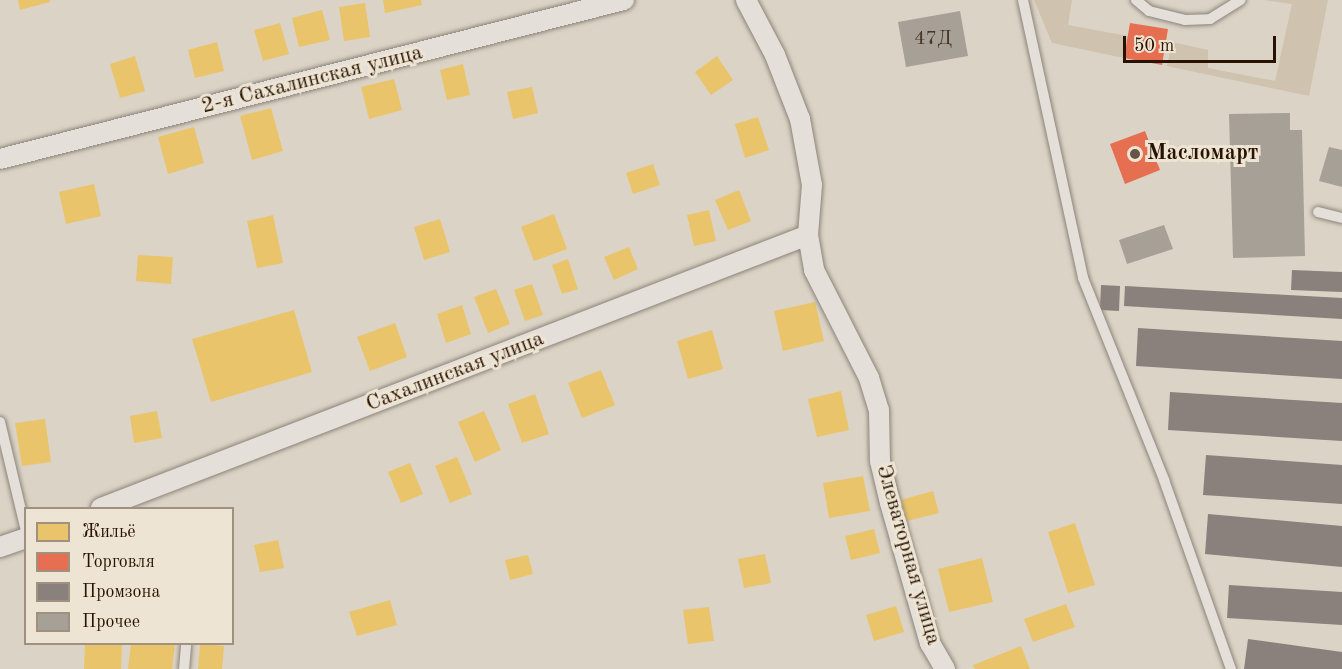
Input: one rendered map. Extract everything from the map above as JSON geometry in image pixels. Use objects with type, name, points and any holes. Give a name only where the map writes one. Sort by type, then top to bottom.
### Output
[{"type":"street","name":"2-я Сахалинская улица","points":[[0,159],[624,0]]},
{"type":"street","name":"Элеваторная улица","points":[[746,0],[776,55],[800,119],[812,185],[808,235],[814,270],[869,378],[879,410],[880,461],[890,504],[930,643],[945,669]]},
{"type":"street","name":"Сахалинская улица","points":[[104,507],[808,235]]},
{"type":"street","points":[[0,547],[24,539]]},
{"type":"lane","points":[[1023,0],[1083,278],[1164,480],[1231,669]]},
{"type":"lane","points":[[1137,0],[1149,11],[1185,20],[1210,19],[1240,0]]},
{"type":"lane","points":[[1318,212],[1342,218]]},
{"type":"lane","points":[[0,422],[24,523]]},
{"type":"lane","points":[[184,669],[186,645]]},
{"type":"shaded area","points":[[1034,0],[1072,0],[1068,25],[1128,36],[1124,58],[1052,43]]},
{"type":"shaded area","points":[[1263,0],[1328,0],[1309,96],[1167,66],[1172,42],[1208,50],[1208,68],[1275,81],[1292,4]]},
{"type":"building: Жильё","points":[[18,0],[50,0],[50,2],[20,10]]},
{"type":"building: Жильё","points":[[383,0],[421,0],[422,5],[385,13]]},
{"type":"building: Жильё","points":[[365,3],[370,37],[344,41],[339,7]]},
{"type":"building: Жильё","points":[[322,10],[330,40],[299,47],[292,18]]},
{"type":"building: Жильё","points":[[280,23],[289,54],[263,61],[254,30]]},
{"type":"building: Жильё","points":[[217,42],[224,71],[195,78],[188,50]]},
{"type":"building: Жильё","points":[[135,56],[145,91],[120,98],[110,64]]},
{"type":"building: Жильё","points":[[717,56],[733,80],[711,95],[695,72]]},
{"type":"building: Жильё","points":[[463,64],[470,95],[447,100],[440,70]]},
{"type":"building: Жильё","points":[[394,79],[402,110],[369,119],[361,87]]},
{"type":"building: Жильё","points":[[532,87],[538,113],[513,119],[507,92]]},
{"type":"building: Жильё","points":[[271,108],[283,151],[252,160],[240,116]]},
{"type":"building: Жильё","points":[[758,117],[769,150],[745,158],[735,124]]},
{"type":"building: Жильё","points":[[194,127],[204,163],[168,174],[158,137]]},
{"type":"building: Жильё","points":[[653,164],[660,185],[633,194],[626,173]]},
{"type":"building: Жильё","points":[[94,184],[101,216],[66,224],[59,192]]},
{"type":"building: Жильё","points":[[739,190],[751,221],[728,230],[715,200]]},
{"type":"building: Жильё","points":[[709,210],[716,241],[694,246],[687,215]]},
{"type":"building: Жильё","points":[[554,214],[567,249],[534,261],[521,227]]},
{"type":"building: Жильё","points":[[273,215],[283,263],[257,268],[247,221]]},
{"type":"building: Жильё","points":[[440,219],[450,252],[424,260],[414,227]]},
{"type":"building: Жильё","points":[[629,247],[638,269],[614,280],[604,257]]},
{"type":"building: Жильё","points":[[138,255],[173,257],[171,284],[136,281]]},
{"type":"building: Жильё","points":[[568,259],[578,289],[562,294],[552,265]]},
{"type":"building: Жильё","points":[[532,284],[543,315],[525,321],[514,290]]},
{"type":"building: Жильё","points":[[496,289],[510,324],[488,333],[474,297]]},
{"type":"building: Жильё","points":[[815,302],[824,341],[783,351],[774,311]]},
{"type":"building: Жильё","points":[[462,305],[471,334],[446,343],[437,314]]},
{"type":"building: Жильё","points":[[294,310],[312,372],[211,402],[192,339]]},
{"type":"building: Жильё","points":[[395,323],[407,357],[370,371],[357,337]]},
{"type":"building: Жильё","points":[[712,330],[723,369],[688,379],[677,341]]},
{"type":"building: Жильё","points":[[601,370],[615,405],[582,418],[568,383]]},
{"type":"building: Жильё","points":[[841,391],[849,430],[817,437],[808,399]]},
{"type":"building: Жильё","points":[[535,394],[549,434],[522,443],[508,404]]},
{"type":"building: Жильё","points":[[157,411],[162,438],[134,443],[130,416]]},
{"type":"building: Жильё","points":[[484,411],[501,450],[475,462],[458,422]]},
{"type":"building: Жильё","points":[[45,419],[51,462],[22,466],[15,423]]},
{"type":"building: Жильё","points":[[457,457],[472,494],[450,503],[435,466]]},
{"type":"building: Жильё","points":[[410,463],[423,494],[401,503],[388,472]]},
{"type":"building: Жильё","points":[[863,476],[870,511],[829,518],[823,483]]},
{"type":"building: Жильё","points":[[933,491],[939,513],[907,521],[901,500]]},
{"type":"building: Жильё","points":[[1075,523],[1095,585],[1068,593],[1048,532]]},
{"type":"building: Жильё","points":[[874,529],[880,553],[851,560],[845,536]]},
{"type":"building: Жильё","points":[[278,540],[284,568],[260,572],[254,545]]},
{"type":"building: Жильё","points":[[765,554],[771,583],[744,588],[738,559]]},
{"type":"building: Жильё","points":[[528,555],[533,574],[510,580],[505,560]]},
{"type":"building: Жильё","points":[[982,558],[993,602],[949,612],[938,569]]},
{"type":"building: Жильё","points":[[390,600],[397,625],[357,636],[349,612]]},
{"type":"building: Жильё","points":[[1066,604],[1075,627],[1033,642],[1024,619]]},
{"type":"building: Жильё","points":[[896,606],[904,632],[874,641],[866,615]]},
{"type":"building: Жильё","points":[[709,607],[714,641],[688,644],[683,610]]},
{"type":"building: Жильё","points":[[85,645],[122,645],[121,669],[84,669]]},
{"type":"building: Жильё","points":[[131,645],[175,645],[172,669],[128,669]]},
{"type":"building: Жильё","points":[[200,645],[224,646],[222,669],[198,669]]},
{"type":"building: Жильё","points":[[1021,646],[1030,669],[975,669],[973,665]]},
{"type":"building: Торговля","points":[[1130,23],[1168,29],[1162,65],[1124,58]]},
{"type":"building: Торговля","points":[[1145,131],[1160,170],[1125,184],[1110,144]]},
{"type":"building: Промзона","points":[[1292,270],[1342,272],[1342,292],[1291,290]]},
{"type":"building: Промзона","points":[[1101,285],[1120,286],[1119,311],[1100,310]]},
{"type":"building: Промзона","points":[[1125,286],[1342,298],[1342,319],[1124,306]]},
{"type":"building: Промзона","points":[[1138,328],[1342,341],[1342,379],[1136,366]]},
{"type":"building: Промзона","points":[[1170,392],[1342,403],[1342,441],[1168,430]]},
{"type":"building: Промзона","points":[[1206,455],[1342,465],[1342,504],[1203,495]]},
{"type":"building: Промзона","points":[[1208,514],[1342,526],[1342,567],[1205,554]]},
{"type":"building: Промзона","points":[[1229,585],[1342,592],[1342,625],[1227,618]]},
{"type":"building: Промзона","points":[[1248,639],[1342,652],[1342,669],[1244,669]]},
{"type":"building: Прочее","points":[[960,11],[968,56],[906,67],[898,22]]},
{"type":"building: Прочее","points":[[1290,113],[1290,130],[1302,130],[1305,256],[1233,258],[1229,114]]},
{"type":"building: Прочее","points":[[1329,147],[1342,150],[1342,187],[1319,181]]},
{"type":"building: Прочее","points":[[1164,225],[1173,249],[1127,264],[1119,240]]},
{"type":"place","name":"Масломарт","points":[[1135,154]]}]
